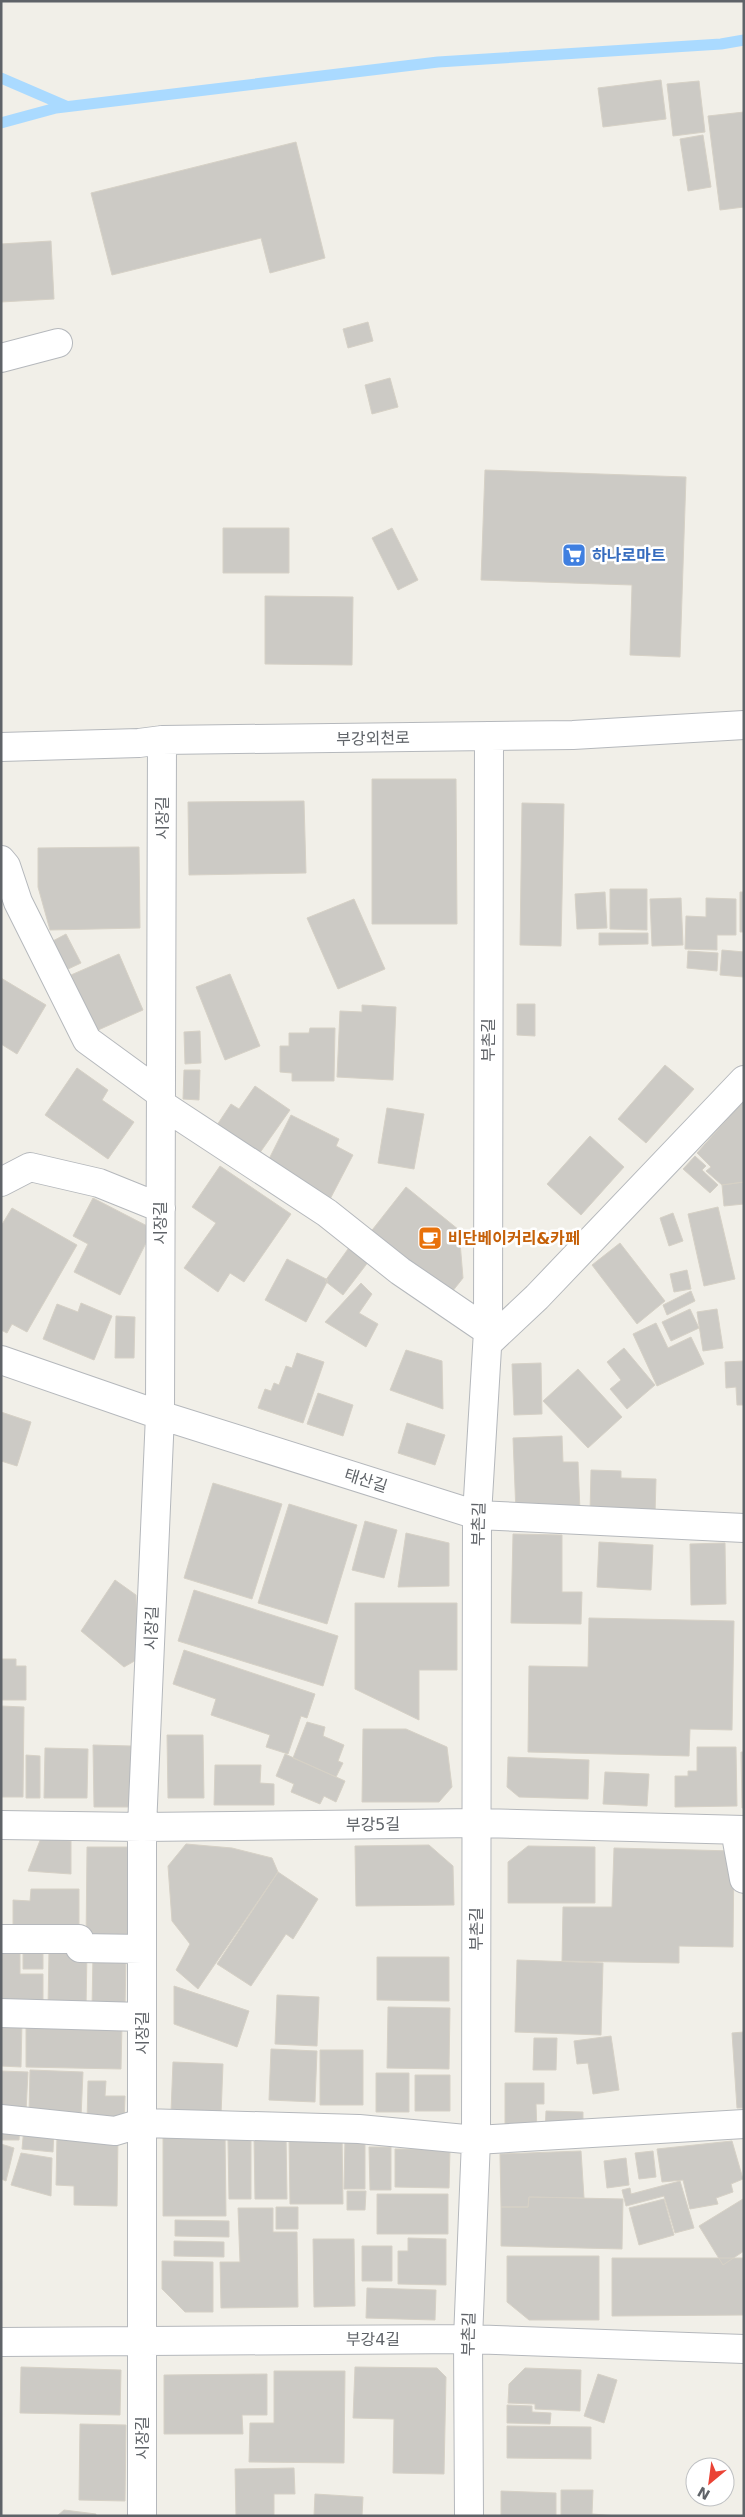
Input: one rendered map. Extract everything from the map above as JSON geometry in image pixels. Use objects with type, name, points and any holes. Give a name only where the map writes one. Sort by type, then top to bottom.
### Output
[{"type":"street","points":[[1,358],[58,343]]},
{"type":"street","name":"부강외천로","points":[[1,747],[139,743],[162,740],[573,735],[744,725]]},
{"type":"street","name":"부촌길","points":[[468,2516],[468,2339],[476,2140],[477,1515],[488,1337],[489,736]]},
{"type":"street","name":"시장길","points":[[142,2516],[142,1827],[160,1415],[162,740]]},
{"type":"street","points":[[1,860],[6,866],[18,902],[87,1040],[161,1099],[327,1213],[488,1337],[537,1297],[744,1080]]},
{"type":"street","points":[[1,1182],[30,1166],[99,1183],[160,1208]]},
{"type":"street","name":"태산길","points":[[1,1360],[160,1415],[477,1515],[744,1528]]},
{"type":"street","name":"부강5길","points":[[1,1825],[142,1827],[477,1822],[740,1830]]},
{"type":"street","points":[[740,1830],[744,1880]]},
{"type":"street","points":[[1,1939],[79,1939],[80,1948],[142,1949]]},
{"type":"street","points":[[1,2013],[142,2017]]},
{"type":"street","points":[[1,2118],[115,2131],[142,2123],[359,2128],[476,2140],[744,2124]]},
{"type":"street","name":"부강4길","points":[[1,2342],[142,2339],[468,2339],[744,2349]]},
{"type":"building","points":[[661,80],[666,119],[603,127],[598,88]]},
{"type":"building","points":[[699,81],[705,132],[673,136],[667,84]]},
{"type":"building","points":[[744,112],[744,207],[720,210],[708,116]]},
{"type":"building","points":[[703,135],[711,187],[688,191],[680,139]]},
{"type":"building","points":[[296,142],[325,258],[270,273],[261,238],[112,275],[91,193]]},
{"type":"building","points":[[51,241],[54,299],[1,302],[1,244]]},
{"type":"building","points":[[368,322],[373,341],[348,348],[343,329]]},
{"type":"building","points":[[390,378],[398,407],[372,414],[365,385]]},
{"type":"building","points":[[485,470],[686,477],[680,657],[630,655],[632,585],[481,580]]},
{"type":"building","points":[[223,528],[289,528],[289,573],[223,573]]},
{"type":"building","points":[[392,528],[418,580],[398,590],[372,538]]},
{"type":"building","points":[[265,596],[353,597],[352,665],[265,664]]},
{"type":"building","points":[[372,779],[456,779],[457,924],[372,924]]},
{"type":"building","points":[[304,801],[306,873],[189,875],[188,802]]},
{"type":"building","points":[[522,803],[564,804],[561,946],[520,945]]},
{"type":"building","points":[[139,847],[140,928],[50,930],[38,887],[38,848]]},
{"type":"building","points":[[610,889],[647,889],[647,930],[610,929]]},
{"type":"building","points":[[605,892],[607,928],[577,929],[575,894]]},
{"type":"building","points":[[740,892],[744,892],[744,932],[740,932]]},
{"type":"building","points":[[681,898],[683,945],[652,946],[650,899]]},
{"type":"building","points":[[706,898],[736,899],[736,935],[717,935],[717,950],[685,949],[686,916],[706,917]]},
{"type":"building","points":[[354,899],[385,969],[338,989],[307,918]]},
{"type":"building","points":[[599,933],[648,933],[648,944],[599,945]]},
{"type":"building","points":[[66,934],[81,963],[66,970],[51,942]]},
{"type":"building","points":[[722,950],[744,952],[744,977],[720,975]]},
{"type":"building","points":[[688,951],[718,953],[717,971],[687,968]]},
{"type":"building","points":[[119,954],[143,1010],[96,1031],[71,975]]},
{"type":"building","points":[[230,974],[260,1046],[225,1060],[196,987]]},
{"type":"building","points":[[1,978],[46,1005],[17,1054],[1,1044]]},
{"type":"building","points":[[517,1004],[535,1004],[535,1036],[517,1035]]},
{"type":"building","points":[[362,1005],[396,1007],[393,1080],[337,1077],[340,1011],[362,1012]]},
{"type":"building","points":[[310,1028],[335,1028],[334,1081],[292,1081],[292,1073],[280,1072],[280,1046],[289,1046],[289,1033],[309,1033]]},
{"type":"building","points":[[200,1031],[201,1063],[185,1064],[184,1032]]},
{"type":"building","points":[[665,1065],[694,1089],[646,1143],[618,1119]]},
{"type":"building","points":[[77,1068],[108,1090],[102,1100],[134,1122],[108,1159],[45,1115]]},
{"type":"building","points":[[184,1070],[200,1070],[199,1100],[183,1099]]},
{"type":"building","points":[[255,1086],[290,1110],[259,1154],[217,1125],[231,1104],[239,1109]]},
{"type":"building","points":[[744,1100],[744,1182],[722,1185],[706,1171],[711,1167],[697,1153]]},
{"type":"building","points":[[387,1108],[424,1114],[414,1169],[378,1163]]},
{"type":"building","points":[[291,1115],[339,1139],[336,1146],[353,1155],[327,1205],[265,1167]]},
{"type":"building","points":[[590,1136],[624,1167],[581,1215],[547,1184]]},
{"type":"building","points":[[695,1156],[706,1166],[702,1170],[718,1185],[710,1193],[683,1169]]},
{"type":"building","points":[[220,1166],[291,1214],[244,1282],[230,1273],[218,1292],[184,1268],[216,1223],[192,1207]]},
{"type":"building","points":[[744,1182],[744,1204],[724,1206],[722,1185]]},
{"type":"building","points":[[406,1187],[459,1230],[463,1278],[448,1297],[369,1234]]},
{"type":"building","points":[[93,1198],[153,1229],[120,1295],[74,1272],[88,1244],[73,1236]]},
{"type":"building","points":[[718,1207],[735,1279],[704,1286],[688,1214]]},
{"type":"building","points":[[12,1208],[77,1245],[27,1332],[12,1324],[7,1333],[1,1330],[1,1226]]},
{"type":"building","points":[[673,1213],[683,1241],[669,1246],[660,1218]]},
{"type":"building","points":[[353,1242],[372,1257],[343,1295],[325,1281]]},
{"type":"building","points":[[620,1243],[665,1301],[637,1324],[592,1265]]},
{"type":"building","points":[[287,1259],[328,1280],[306,1322],[265,1300]]},
{"type":"building","points":[[687,1270],[691,1289],[674,1292],[670,1274]]},
{"type":"building","points":[[361,1283],[372,1294],[359,1313],[378,1324],[366,1347],[325,1322]]},
{"type":"building","points":[[691,1291],[695,1301],[667,1315],[663,1305]]},
{"type":"building","points":[[81,1303],[112,1316],[94,1360],[43,1339],[57,1304],[78,1312]]},
{"type":"building","points":[[690,1309],[699,1328],[671,1341],[662,1322]]},
{"type":"building","points":[[717,1309],[723,1348],[703,1351],[697,1312]]},
{"type":"building","points":[[116,1316],[135,1317],[134,1358],[115,1358]]},
{"type":"building","points":[[656,1323],[668,1348],[691,1337],[704,1364],[657,1386],[633,1334]]},
{"type":"building","points":[[624,1348],[655,1385],[627,1409],[610,1389],[621,1380],[607,1362]]},
{"type":"building","points":[[406,1350],[442,1361],[443,1409],[390,1390]]},
{"type":"building","points":[[297,1353],[324,1362],[303,1423],[258,1408],[265,1389],[271,1391],[274,1383],[279,1385],[286,1366],[292,1368]]},
{"type":"building","points":[[744,1361],[744,1405],[737,1405],[736,1387],[726,1388],[725,1362]]},
{"type":"building","points":[[541,1363],[542,1414],[514,1415],[512,1364]]},
{"type":"building","points":[[578,1369],[622,1417],[588,1448],[543,1401]]},
{"type":"building","points":[[318,1393],[353,1405],[343,1436],[307,1424]]},
{"type":"building","points":[[1,1412],[31,1422],[17,1466],[1,1461]]},
{"type":"building","points":[[407,1423],[445,1435],[435,1465],[398,1453]]},
{"type":"building","points":[[562,1436],[563,1462],[578,1462],[580,1511],[516,1513],[513,1438]]},
{"type":"building","points":[[591,1470],[621,1471],[621,1478],[656,1479],[655,1515],[590,1513]]},
{"type":"building","points":[[213,1483],[282,1504],[252,1599],[184,1578]]},
{"type":"building","points":[[289,1504],[357,1525],[327,1624],[258,1603]]},
{"type":"building","points":[[365,1521],[397,1530],[384,1578],[352,1570]]},
{"type":"building","points":[[406,1533],[449,1543],[449,1586],[398,1587]]},
{"type":"building","points":[[513,1534],[562,1535],[562,1592],[582,1592],[581,1624],[511,1623]]},
{"type":"building","points":[[599,1542],[653,1545],[651,1590],[597,1587]]},
{"type":"building","points":[[725,1543],[726,1604],[691,1605],[690,1544]]},
{"type":"building","points":[[115,1580],[136,1595],[138,1659],[124,1667],[81,1631]]},
{"type":"building","points":[[194,1590],[338,1636],[323,1686],[178,1641]]},
{"type":"building","points":[[355,1603],[457,1603],[457,1670],[419,1670],[419,1720],[355,1689]]},
{"type":"building","points":[[589,1618],[734,1621],[732,1730],[690,1729],[689,1756],[528,1752],[529,1666],[588,1667]]},
{"type":"building","points":[[184,1650],[315,1694],[307,1718],[301,1716],[288,1754],[266,1747],[270,1735],[211,1715],[216,1699],[173,1684]]},
{"type":"building","points":[[1,1659],[16,1659],[16,1666],[26,1666],[26,1700],[1,1700]]},
{"type":"building","points":[[1,1706],[24,1707],[23,1797],[1,1797]]},
{"type":"building","points":[[307,1722],[325,1727],[323,1736],[344,1745],[338,1761],[343,1763],[336,1777],[293,1758]]},
{"type":"building","points":[[363,1729],[406,1729],[447,1747],[452,1787],[439,1802],[362,1802]]},
{"type":"building","points":[[167,1735],[203,1735],[204,1798],[168,1798]]},
{"type":"building","points":[[93,1745],[131,1746],[131,1807],[94,1807]]},
{"type":"building","points":[[697,1747],[736,1747],[737,1806],[675,1807],[675,1776],[688,1776],[688,1771],[697,1771]]},
{"type":"building","points":[[45,1748],[88,1749],[87,1798],[44,1798]]},
{"type":"building","points":[[741,1752],[744,1752],[744,1808],[742,1808]]},
{"type":"building","points":[[285,1754],[345,1781],[336,1802],[324,1796],[320,1804],[291,1792],[294,1784],[276,1776]]},
{"type":"building","points":[[26,1755],[40,1756],[40,1798],[26,1798]]},
{"type":"building","points":[[508,1757],[589,1760],[588,1799],[519,1797],[507,1787]]},
{"type":"building","points":[[215,1765],[261,1765],[260,1783],[274,1784],[274,1805],[214,1805]]},
{"type":"building","points":[[605,1772],[649,1774],[647,1806],[603,1804]]},
{"type":"building","points":[[41,1838],[71,1841],[71,1874],[28,1871]]},
{"type":"building","points":[[186,1844],[232,1848],[272,1858],[278,1872],[198,1989],[176,1970],[190,1944],[172,1921],[168,1866]]},
{"type":"building","points":[[429,1845],[453,1866],[454,1905],[356,1906],[355,1846]]},
{"type":"building","points":[[528,1846],[595,1847],[595,1903],[508,1903],[508,1862]]},
{"type":"building","points":[[87,1847],[131,1847],[129,1946],[86,1945]]},
{"type":"building","points":[[614,1848],[734,1851],[733,1947],[679,1946],[679,1963],[562,1961],[563,1907],[612,1907]]},
{"type":"building","points":[[278,1872],[318,1899],[293,1939],[286,1934],[251,1986],[217,1964]]},
{"type":"building","points":[[31,1889],[79,1889],[79,1933],[13,1933],[13,1900],[30,1901]]},
{"type":"building","points":[[1,1948],[20,1949],[20,1974],[43,1974],[43,2007],[1,2006]]},
{"type":"building","points":[[23,1948],[43,1948],[43,1969],[23,1969]]},
{"type":"building","points":[[49,1950],[87,1951],[86,2008],[48,2008]]},
{"type":"building","points":[[93,1954],[126,1954],[125,2009],[92,2008]]},
{"type":"building","points":[[377,1957],[449,1957],[449,2001],[377,2000]]},
{"type":"building","points":[[517,1960],[603,1963],[601,2035],[515,2032]]},
{"type":"building","points":[[174,1986],[249,2011],[237,2047],[174,2024]]},
{"type":"building","points":[[277,1995],[319,1997],[317,2046],[275,2044]]},
{"type":"building","points":[[388,2007],[450,2008],[449,2069],[387,2068]]},
{"type":"building","points":[[1,2022],[22,2022],[21,2067],[1,2066]]},
{"type":"building","points":[[26,2023],[122,2025],[121,2069],[26,2067]]},
{"type":"building","points":[[744,2032],[744,2108],[737,2108],[732,2033]]},
{"type":"building","points":[[611,2036],[619,2090],[593,2094],[588,2063],[577,2064],[574,2041]]},
{"type":"building","points":[[534,2038],[557,2038],[556,2070],[533,2070]]},
{"type":"building","points":[[271,2049],[317,2051],[315,2102],[269,2100]]},
{"type":"building","points":[[320,2050],[363,2050],[363,2105],[320,2105]]},
{"type":"building","points":[[173,2062],[223,2064],[221,2115],[171,2112]]},
{"type":"building","points":[[30,2070],[83,2072],[81,2117],[29,2115]]},
{"type":"building","points":[[1,2071],[28,2072],[26,2111],[1,2109]]},
{"type":"building","points":[[376,2073],[409,2073],[409,2112],[376,2112]]},
{"type":"building","points":[[415,2075],[450,2075],[450,2111],[415,2111]]},
{"type":"building","points":[[88,2081],[106,2081],[105,2096],[125,2096],[124,2124],[87,2123]]},
{"type":"building","points":[[505,2083],[544,2083],[544,2104],[536,2104],[537,2132],[505,2132]]},
{"type":"building","points":[[546,2111],[583,2112],[583,2133],[545,2132]]},
{"type":"building","points":[[1,2125],[20,2126],[19,2140],[1,2140]]},
{"type":"building","points":[[24,2127],[54,2129],[53,2152],[22,2149]]},
{"type":"building","points":[[57,2134],[118,2136],[117,2206],[74,2205],[74,2186],[56,2185]]},
{"type":"building","points":[[163,2134],[225,2134],[226,2216],[163,2216]]},
{"type":"building","points":[[254,2135],[286,2135],[287,2199],[255,2199]]},
{"type":"building","points":[[289,2136],[342,2136],[343,2204],[290,2204]]},
{"type":"building","points":[[251,2138],[251,2199],[229,2199],[228,2139]]},
{"type":"building","points":[[345,2139],[365,2139],[365,2189],[344,2189]]},
{"type":"building","points":[[732,2141],[743,2179],[731,2184],[733,2192],[716,2198],[718,2204],[690,2209],[683,2180],[662,2182],[657,2149]]},
{"type":"building","points":[[1,2144],[14,2148],[6,2181],[1,2179]]},
{"type":"building","points":[[369,2147],[391,2147],[391,2190],[370,2190]]},
{"type":"building","points":[[395,2149],[450,2149],[449,2188],[395,2187]]},
{"type":"building","points":[[581,2151],[584,2198],[529,2197],[528,2207],[501,2207],[500,2154]]},
{"type":"building","points":[[653,2151],[656,2177],[639,2179],[635,2153]]},
{"type":"building","points":[[21,2153],[52,2158],[51,2196],[11,2185]]},
{"type":"building","points":[[626,2158],[629,2185],[607,2188],[604,2161]]},
{"type":"building","points":[[680,2181],[694,2228],[675,2233],[664,2196],[626,2206],[622,2190],[630,2188],[631,2194]]},
{"type":"building","points":[[347,2191],[366,2191],[365,2210],[347,2210]]},
{"type":"building","points":[[377,2194],[448,2194],[448,2234],[377,2234]]},
{"type":"building","points":[[529,2197],[623,2199],[622,2249],[501,2246],[501,2207],[528,2207]]},
{"type":"building","points":[[664,2199],[674,2235],[639,2245],[629,2208]]},
{"type":"building","points":[[743,2199],[744,2251],[723,2265],[699,2226]]},
{"type":"building","points":[[276,2207],[298,2207],[298,2229],[276,2229]]},
{"type":"building","points":[[238,2208],[273,2208],[273,2232],[297,2232],[298,2307],[221,2308],[220,2262],[240,2262]]},
{"type":"building","points":[[175,2220],[229,2221],[229,2237],[175,2236]]},
{"type":"building","points":[[408,2238],[446,2239],[446,2285],[398,2284],[398,2251],[408,2251]]},
{"type":"building","points":[[313,2239],[354,2239],[355,2306],[314,2307]]},
{"type":"building","points":[[174,2241],[224,2242],[224,2257],[174,2256]]},
{"type":"building","points":[[362,2246],[392,2246],[392,2281],[362,2281]]},
{"type":"building","points":[[507,2256],[599,2256],[599,2320],[529,2320],[507,2302]]},
{"type":"building","points":[[612,2258],[744,2258],[744,2315],[612,2316]]},
{"type":"building","points":[[162,2261],[213,2262],[213,2312],[185,2312],[162,2289]]},
{"type":"building","points":[[367,2288],[436,2290],[435,2320],[366,2318]]},
{"type":"building","points":[[21,2367],[121,2370],[120,2415],[20,2413]]},
{"type":"building","points":[[355,2367],[437,2368],[446,2377],[444,2474],[393,2473],[394,2419],[353,2418]]},
{"type":"building","points":[[525,2368],[581,2370],[580,2411],[535,2409],[535,2404],[508,2403],[509,2384]]},
{"type":"building","points":[[274,2371],[345,2371],[344,2463],[249,2462],[250,2423],[274,2423]]},
{"type":"building","points":[[267,2374],[267,2415],[242,2415],[243,2434],[164,2434],[164,2375]]},
{"type":"building","points":[[598,2374],[617,2380],[604,2423],[584,2416]]},
{"type":"building","points":[[507,2405],[532,2406],[532,2412],[551,2413],[550,2424],[507,2423]]},
{"type":"building","points":[[80,2424],[126,2425],[125,2501],[79,2500]]},
{"type":"building","points":[[507,2426],[591,2427],[591,2459],[507,2458]]},
{"type":"building","points":[[294,2468],[295,2494],[274,2494],[274,2516],[236,2516],[235,2469]]},
{"type":"building","points":[[561,2490],[593,2490],[592,2514],[618,2516],[561,2516]]},
{"type":"building","points":[[501,2491],[556,2493],[556,2516],[501,2516]]},
{"type":"building","points":[[315,2494],[363,2497],[362,2516],[314,2516]]},
{"type":"building","points":[[64,2510],[96,2514],[96,2516],[57,2516]]},
{"type":"waterway","points":[[1,123],[56,108],[438,62],[721,44],[744,40]]},
{"type":"waterway","points":[[1,78],[66,106]]},
{"type":"place","name":"하나로마트","points":[[574,555]]},
{"type":"place","name":"비단베이커리&카페","points":[[430,1238]]}]
